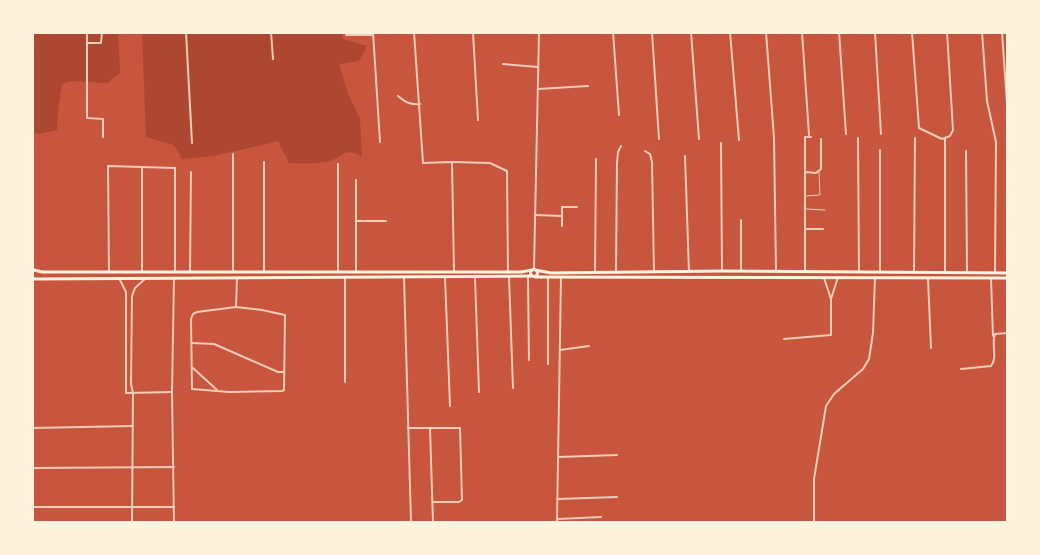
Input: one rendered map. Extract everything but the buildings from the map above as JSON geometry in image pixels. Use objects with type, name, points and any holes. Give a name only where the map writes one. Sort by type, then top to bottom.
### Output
[{"type":"main road","points":[[1008,273],[551,273],[534,270],[509,274],[475,277],[33,280],[35,274],[33,270],[42,272],[454,272],[509,274],[532,277],[1008,278]]},
{"type":"main road","points":[[532,277],[530,273],[534,270]]},
{"type":"main road","points":[[532,277],[538,273],[534,270]]},
{"type":"street","points":[[87,32],[87,118],[102,119],[103,137]]},
{"type":"street","points":[[87,43],[101,43],[102,32]]},
{"type":"street","points":[[186,32],[192,143]]},
{"type":"street","points":[[271,32],[273,60]]},
{"type":"street","points":[[414,32],[423,162],[490,163],[507,171],[512,388]]},
{"type":"street","points":[[473,32],[478,120]]},
{"type":"street","points":[[534,270],[539,32]]},
{"type":"street","points":[[613,32],[619,115]]},
{"type":"street","points":[[652,32],[659,139]]},
{"type":"street","points":[[691,32],[699,138]]},
{"type":"street","points":[[730,32],[739,140]]},
{"type":"street","points":[[766,32],[774,138],[776,272]]},
{"type":"street","points":[[802,32],[810,136],[805,137],[805,272]]},
{"type":"street","points":[[839,32],[846,134]]},
{"type":"street","points":[[875,32],[881,134]]},
{"type":"street","points":[[912,32],[919,128],[940,138],[950,136],[953,130],[947,32]]},
{"type":"street","points":[[982,32],[987,102],[996,142],[996,273]]},
{"type":"street","points":[[1002,32],[1008,118]]},
{"type":"street","points":[[346,35],[373,34],[380,142]]},
{"type":"street","points":[[503,64],[538,67]]},
{"type":"street","points":[[538,89],[588,86]]},
{"type":"street","points":[[398,96],[413,105],[420,104]]},
{"type":"street","points":[[858,138],[859,272]]},
{"type":"street","points":[[914,272],[915,138]]},
{"type":"street","points":[[945,138],[945,273]]},
{"type":"street","points":[[806,172],[819,172],[821,169],[821,139]]},
{"type":"street","points":[[721,143],[722,272]]},
{"type":"street","points":[[616,273],[617,163],[620,146]]},
{"type":"street","points":[[880,150],[880,272]]},
{"type":"street","points":[[645,151],[650,154],[652,162],[654,272]]},
{"type":"street","points":[[966,151],[967,273]]},
{"type":"street","points":[[232,272],[233,154]]},
{"type":"street","points":[[685,156],[689,272]]},
{"type":"street","points":[[595,273],[596,159]]},
{"type":"street","points":[[264,162],[264,272]]},
{"type":"street","points":[[452,162],[454,272]]},
{"type":"street","points":[[338,164],[338,272]]},
{"type":"street","points":[[109,272],[108,166],[174,168],[175,272]]},
{"type":"street","points":[[142,167],[142,272]]},
{"type":"street","points":[[190,172],[190,272]]},
{"type":"street","points":[[356,180],[356,272]]},
{"type":"street","points":[[562,226],[562,207],[577,207]]},
{"type":"street","points":[[535,215],[562,216]]},
{"type":"street","points":[[741,220],[741,272]]},
{"type":"street","points":[[356,221],[386,221]]},
{"type":"street","points":[[805,229],[823,229]]},
{"type":"street","points":[[345,277],[345,382]]},
{"type":"street","points":[[404,277],[411,522]]},
{"type":"street","points":[[445,277],[450,406]]},
{"type":"street","points":[[475,277],[479,392]]},
{"type":"street","points":[[529,360],[532,277]]},
{"type":"street","points":[[548,277],[548,364]]},
{"type":"street","points":[[557,522],[561,277]]},
{"type":"street","points":[[784,339],[832,335],[831,299],[823,277]]},
{"type":"street","points":[[831,299],[838,277]]},
{"type":"street","points":[[814,522],[814,480],[826,406],[834,394],[863,369],[869,359],[873,333],[874,277]]},
{"type":"street","points":[[119,278],[126,292],[126,393],[172,392]]},
{"type":"street","points":[[132,522],[132,296],[135,288],[146,278]]},
{"type":"street","points":[[174,278],[172,392],[174,522]]},
{"type":"street","points":[[236,307],[237,278]]},
{"type":"street","points":[[928,278],[931,348]]},
{"type":"street","points":[[961,369],[991,366],[994,362],[991,278]]},
{"type":"street","points":[[236,307],[285,315],[284,390],[282,392],[229,392],[192,389],[191,319],[193,314],[236,307]]},
{"type":"street","points":[[993,338],[997,333],[1008,333]]},
{"type":"street","points":[[192,343],[214,344],[278,372],[284,372]]},
{"type":"street","points":[[560,350],[589,346]]},
{"type":"street","points":[[192,367],[217,390]]},
{"type":"street","points":[[32,428],[133,426]]},
{"type":"street","points":[[408,428],[460,428],[462,500],[459,502],[433,502]]},
{"type":"street","points":[[430,428],[434,522]]},
{"type":"street","points":[[558,457],[617,455]]},
{"type":"street","points":[[32,468],[174,467]]},
{"type":"street","points":[[557,499],[617,497]]},
{"type":"street","points":[[32,507],[174,507]]},
{"type":"street","points":[[558,519],[601,517]]},
{"type":"lane","points":[[805,196],[820,196],[819,172]]},
{"type":"lane","points":[[805,209],[825,210]]},
{"type":"shaded area","points":[[33,33],[118,33],[120,72],[108,83],[79,81],[62,84],[57,130],[39,134],[33,133]]},
{"type":"shaded area","points":[[142,33],[341,33],[343,39],[367,46],[359,61],[339,64],[348,94],[360,119],[362,157],[351,152],[326,162],[289,163],[278,141],[214,156],[182,159],[174,145],[146,137]]}]
